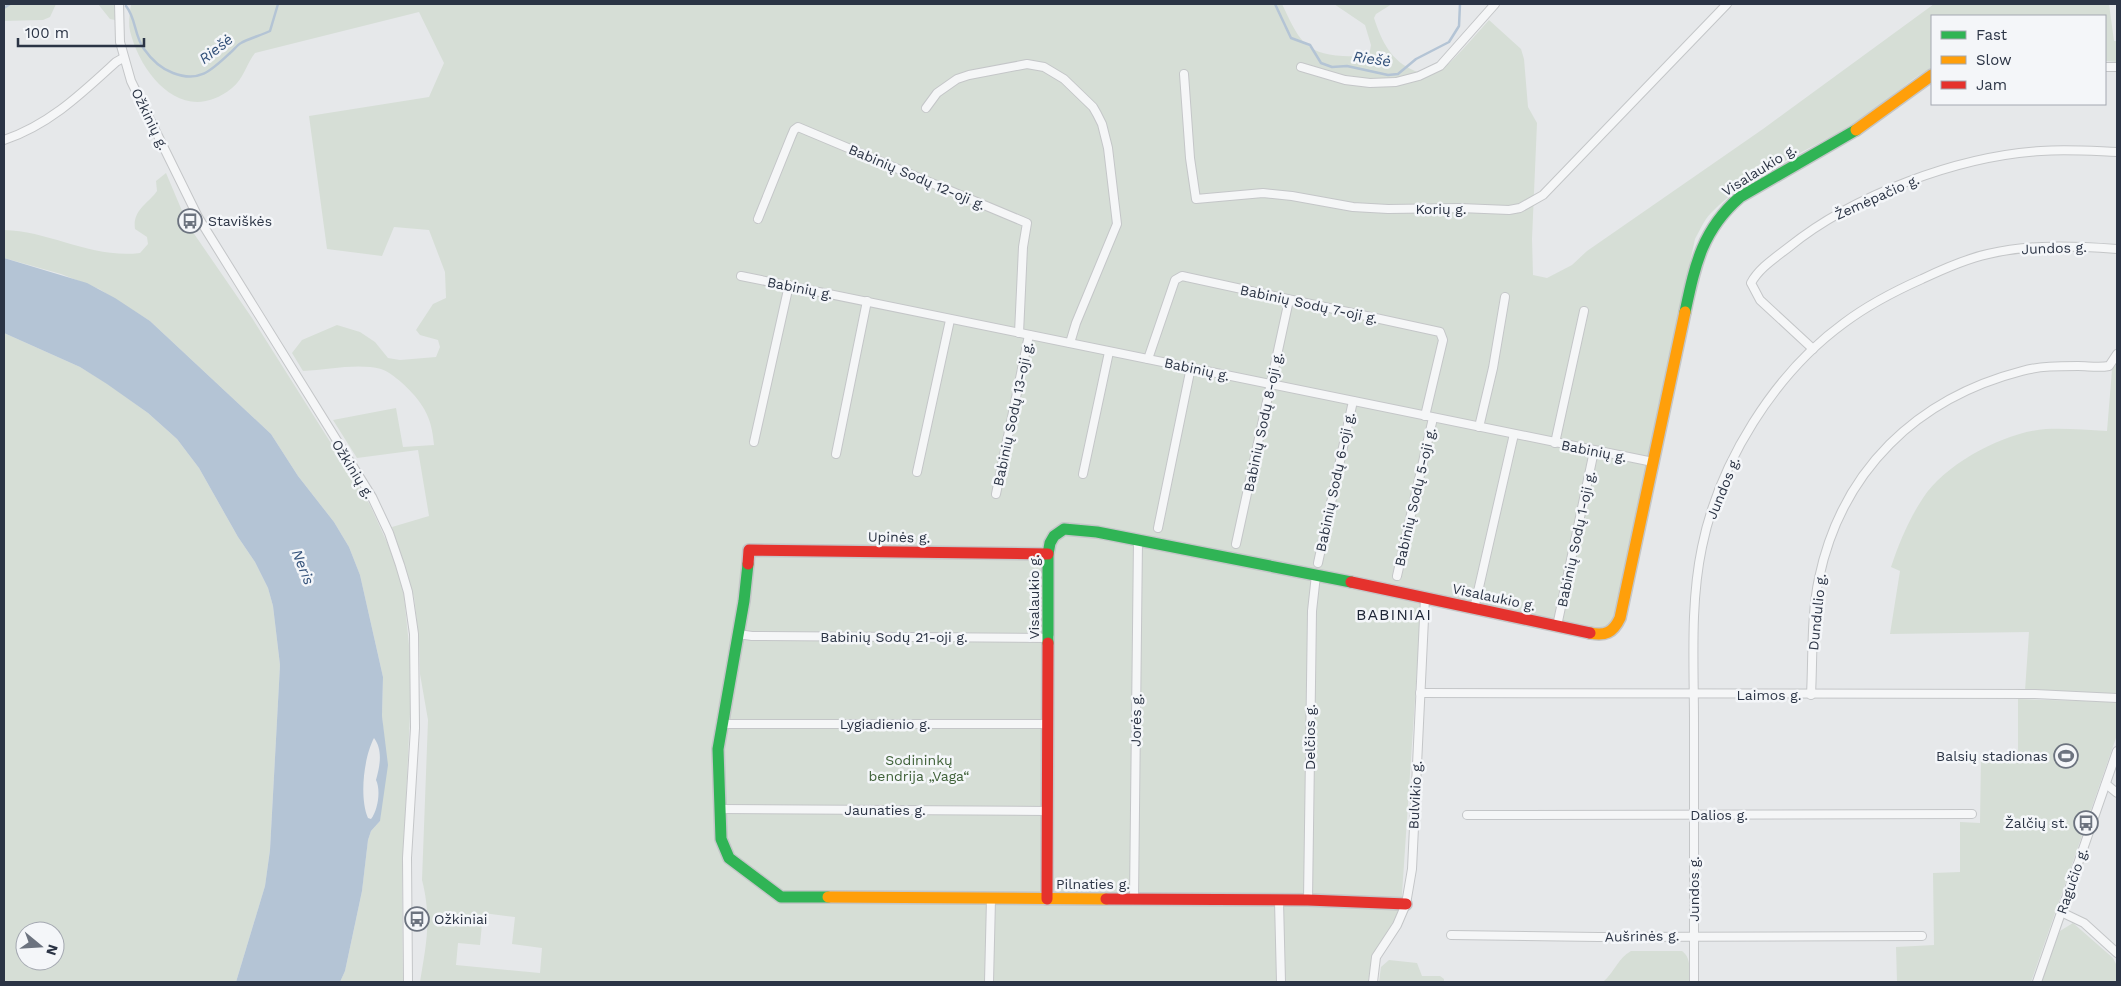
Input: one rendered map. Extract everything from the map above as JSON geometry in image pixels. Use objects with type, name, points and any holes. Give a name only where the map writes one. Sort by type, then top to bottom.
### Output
[{"type":"street","name":"Ožkinių g.","points":[[119,4],[118,28],[124,58],[138,98],[198,217],[372,497],[389,533],[400,565],[412,612],[415,648],[415,728],[407,858],[408,982]]},
{"type":"street","points":[[1301,67],[1345,80],[1370,83],[1396,82],[1419,76],[1440,66],[1495,4]]},
{"type":"street","name":"Korių g.","points":[[1184,74],[1190,158],[1196,199],[1263,193],[1353,207],[1509,210],[1520,208],[1543,195],[1727,4]]},
{"type":"street","points":[[4,140],[40,125],[60,112],[116,62],[124,58]]},
{"type":"street","points":[[926,108],[937,93],[957,79],[1027,64],[1044,67],[1064,79],[1078,91],[1097,114],[1102,124],[1108,148],[1117,224],[1076,323],[1070,343]]},
{"type":"street","name":"Visalaukio g.","points":[[1047,899],[1050,638],[1048,554],[1050,541],[1054,534],[1066,528],[1138,540],[1316,575],[1600,635],[1612,631],[1620,618],[1695,264],[1702,244],[1712,226],[1725,209],[1740,197],[1868,122],[1931,76]]},
{"type":"street","name":"Babinių Sodų 12-oji g.","points":[[758,219],[794,130],[798,127],[1027,223],[1023,246],[1019,333]]},
{"type":"street","name":"Žemėpačio g.","points":[[1813,349],[1760,300],[1750,283],[1756,274],[1802,236],[1826,220],[1884,192],[1947,169],[1979,160],[2041,151],[2117,152]]},
{"type":"street","name":"Jundos g.","points":[[1694,982],[1694,634],[1698,576],[1702,547],[1726,473],[1758,415],[1813,349],[1844,323],[1892,293],[1969,260],[1988,254],[2043,247],[2117,249]]},
{"type":"street","name":"Babinių g.","points":[[741,276],[1653,462]]},
{"type":"street","name":"Babinių Sodų 7-oji g.","points":[[1148,358],[1178,277],[1182,276],[1440,332],[1443,340],[1429,417]]},
{"type":"street","points":[[754,442],[789,285]]},
{"type":"street","points":[[1479,427],[1493,368],[1505,297]]},
{"type":"street","name":"Babinių Sodų 8-oji g.","points":[[1236,544],[1289,300]]},
{"type":"street","points":[[836,454],[867,301]]},
{"type":"street","points":[[1555,443],[1584,311]]},
{"type":"street","points":[[917,472],[950,320]]},
{"type":"street","name":"Babinių Sodų 13-oji g.","points":[[996,494],[1029,335]]},
{"type":"street","points":[[1083,474],[1110,352]]},
{"type":"street","name":"Dundulio g.","points":[[1811,695],[1815,613],[1819,580],[1825,554],[1843,509],[1876,458],[1902,431],[1926,412],[1946,400],[1983,383],[2025,370],[2045,367],[2109,366],[2117,354]]},
{"type":"street","points":[[1158,528],[1191,368]]},
{"type":"street","name":"Babinių Sodų 6-oji g.","points":[[1318,563],[1352,401]]},
{"type":"street","name":"Babinių Sodų 5-oji g.","points":[[1397,576],[1429,417]]},
{"type":"street","points":[[1474,608],[1514,434]]},
{"type":"street","name":"Babinių Sodų 1-oji g.","points":[[1557,626],[1594,451]]},
{"type":"street","name":"Jorės g.","points":[[1134,899],[1138,540]]},
{"type":"street","name":"Upinės g.","points":[[738,634],[744,601],[749,550],[1048,554]]},
{"type":"street","name":"Delčios g.","points":[[1308,900],[1311,621],[1316,575]]},
{"type":"street","name":"Bulvikio g.","points":[[1373,982],[1376,957],[1397,925],[1406,904],[1412,868],[1425,598]]},
{"type":"street","points":[[721,809],[718,768],[721,724],[738,634]]},
{"type":"street","name":"Babinių Sodų 21-oji g.","points":[[738,634],[762,636],[1050,638]]},
{"type":"street","name":"Laimos g.","points":[[1420,693],[2035,694],[2117,698]]},
{"type":"street","name":"Lygiadienio g.","points":[[721,724],[1049,724]]},
{"type":"street","name":"Ragučio g.","points":[[2037,982],[2117,751]]},
{"type":"street","points":[[2106,784],[2117,793]]},
{"type":"street","name":"Pilnaties g.","points":[[721,809],[721,839],[729,858],[781,898],[1308,900],[1406,904]]},
{"type":"street","name":"Jaunaties g.","points":[[721,809],[1048,811]]},
{"type":"street","name":"Dalios g.","points":[[1467,815],[1972,814]]},
{"type":"street","points":[[989,982],[990,899]]},
{"type":"street","points":[[1279,900],[1281,982]]},
{"type":"street","points":[[2061,912],[2084,922],[2117,953]]},
{"type":"street","name":"Aušrinės g.","points":[[1451,935],[1599,937],[1694,935],[1922,936]]},
{"type":"green space","points":[[4,4],[56,4],[50,17],[43,20],[4,21]]},
{"type":"green space","points":[[98,4],[116,4],[115,20],[110,19]]},
{"type":"green space","name":"Sodininkų bendrija „Vaga“","points":[[131,4],[1282,4],[1298,34],[1310,47],[1330,55],[1361,56],[1370,51],[1371,45],[1365,25],[1334,4],[1392,4],[1376,14],[1374,18],[1384,43],[1388,50],[1407,67],[1428,74],[1438,72],[1446,66],[1489,20],[1521,49],[1524,59],[1528,107],[1537,123],[1532,239],[1533,275],[1547,278],[1572,265],[1587,251],[1763,129],[1934,4],[2109,4],[2114,41],[2117,41],[2117,62],[2106,61],[2106,15],[1931,15],[1931,68],[1859,120],[1743,186],[1726,199],[1704,222],[1695,239],[1613,624],[1603,631],[1422,594],[1401,909],[1372,958],[1368,982],[420,982],[427,932],[427,907],[422,880],[428,720],[420,674],[419,638],[414,597],[392,527],[429,516],[418,450],[357,458],[333,420],[396,408],[403,447],[434,445],[433,435],[425,410],[415,396],[386,371],[372,367],[342,367],[303,371],[292,353],[302,340],[337,325],[360,332],[375,342],[388,358],[400,360],[436,357],[440,347],[438,340],[420,335],[416,330],[433,304],[446,298],[445,272],[429,230],[394,227],[382,256],[327,249],[309,116],[429,97],[444,63],[419,12],[255,53],[236,85],[214,99],[197,102],[182,99],[167,91],[154,79],[136,48],[130,31]],"holes":[[[483,913],[515,917],[512,944],[542,948],[540,973],[456,965],[458,943],[480,945]]]},
{"type":"green space","points":[[166,173],[188,225],[252,318],[370,505],[398,570],[404,596],[410,655],[410,714],[402,883],[403,982],[340,982],[345,971],[362,891],[368,840],[371,831],[380,821],[384,737],[382,716],[383,677],[360,575],[349,547],[334,522],[298,476],[271,434],[150,321],[99,289],[61,274],[4,258],[4,230],[38,235],[105,252],[122,254],[140,253],[148,244],[147,237],[135,229],[136,217],[142,207],[157,191],[156,181]]},
{"type":"green space","points":[[4,333],[80,367],[108,384],[148,413],[177,439],[199,468],[238,537],[255,562],[268,588],[273,606],[280,665],[270,850],[265,886],[236,982],[4,982]]},
{"type":"green space","points":[[2117,363],[2117,694],[2025,691],[2029,632],[1890,634],[1900,571],[1891,567],[1909,523],[1923,498],[1933,485],[1961,462],[1995,443],[2013,436],[2046,429],[2107,431],[2112,370]]},
{"type":"green space","points":[[2018,699],[2117,702],[2117,735],[2031,982],[1897,982],[1896,947],[1934,945],[1933,873],[1960,872],[1960,822],[1980,823],[1981,756],[2018,754]]},
{"type":"green space","points":[[2073,923],[2113,958],[2117,966],[2117,982],[2041,982],[2060,931]]},
{"type":"green space","points":[[1631,951],[1682,951],[1689,961],[1689,982],[1603,982]]},
{"type":"green space","points":[[1389,960],[1417,963],[1422,976],[1440,976],[1444,979],[1444,982],[1379,982],[1381,967]]},
{"type":"water","name":"Neris","points":[[4,258],[87,283],[115,298],[150,321],[271,434],[298,476],[334,522],[349,547],[360,575],[383,677],[382,716],[388,765],[380,821],[371,831],[368,840],[362,891],[345,971],[340,982],[236,982],[265,886],[270,850],[280,665],[273,606],[268,588],[255,562],[238,537],[199,468],[177,439],[148,413],[80,367],[4,333]],"holes":[[[374,738],[380,753],[376,780],[378,784],[378,800],[371,819],[368,818],[365,809],[363,788],[365,766]]]},
{"type":"waterway","name":"Riešė","points":[[4,8],[10,4]]},
{"type":"waterway","name":"Riešė","points":[[126,6],[132,16],[138,38],[150,56],[169,71],[190,77],[204,74],[240,44],[270,31],[278,4]]},
{"type":"waterway","name":"Riešė","points":[[1275,4],[1291,38],[1310,45],[1321,63],[1332,67],[1347,66],[1388,75],[1398,74],[1416,59],[1449,42],[1459,26],[1460,4]]},
{"type":"traffic: fast","points":[[1685,312],[1692,279],[1702,249],[1717,222],[1727,209],[1740,197],[1856,130]]},
{"type":"traffic: fast","points":[[1048,643],[1048,554],[1050,543],[1054,536],[1064,529],[1097,532],[1351,582]]},
{"type":"traffic: fast","points":[[748,564],[744,601],[718,749],[721,839],[729,858],[781,897],[828,897]]},
{"type":"traffic: slow","points":[[1856,130],[1931,76]]},
{"type":"traffic: slow","points":[[1590,633],[1604,634],[1611,630],[1620,618],[1685,312]]},
{"type":"traffic: slow","points":[[828,897],[1106,899]]},
{"type":"traffic: jam","points":[[748,564],[749,550],[1048,554]]},
{"type":"traffic: jam","points":[[1351,582],[1590,633]]},
{"type":"traffic: jam","points":[[1047,899],[1048,643]]},
{"type":"traffic: jam","points":[[1106,899],[1308,900],[1406,904]]},
{"type":"place","name":"Staviškės","points":[[190,221]]},
{"type":"place","name":"Balsių stadionas","points":[[2066,756]]},
{"type":"place","name":"Žalčių st.","points":[[2086,823]]},
{"type":"place","name":"Ožkiniai","points":[[417,919]]},
{"type":"district","name":"BABINIAI","points":[[1394,614]]}]
